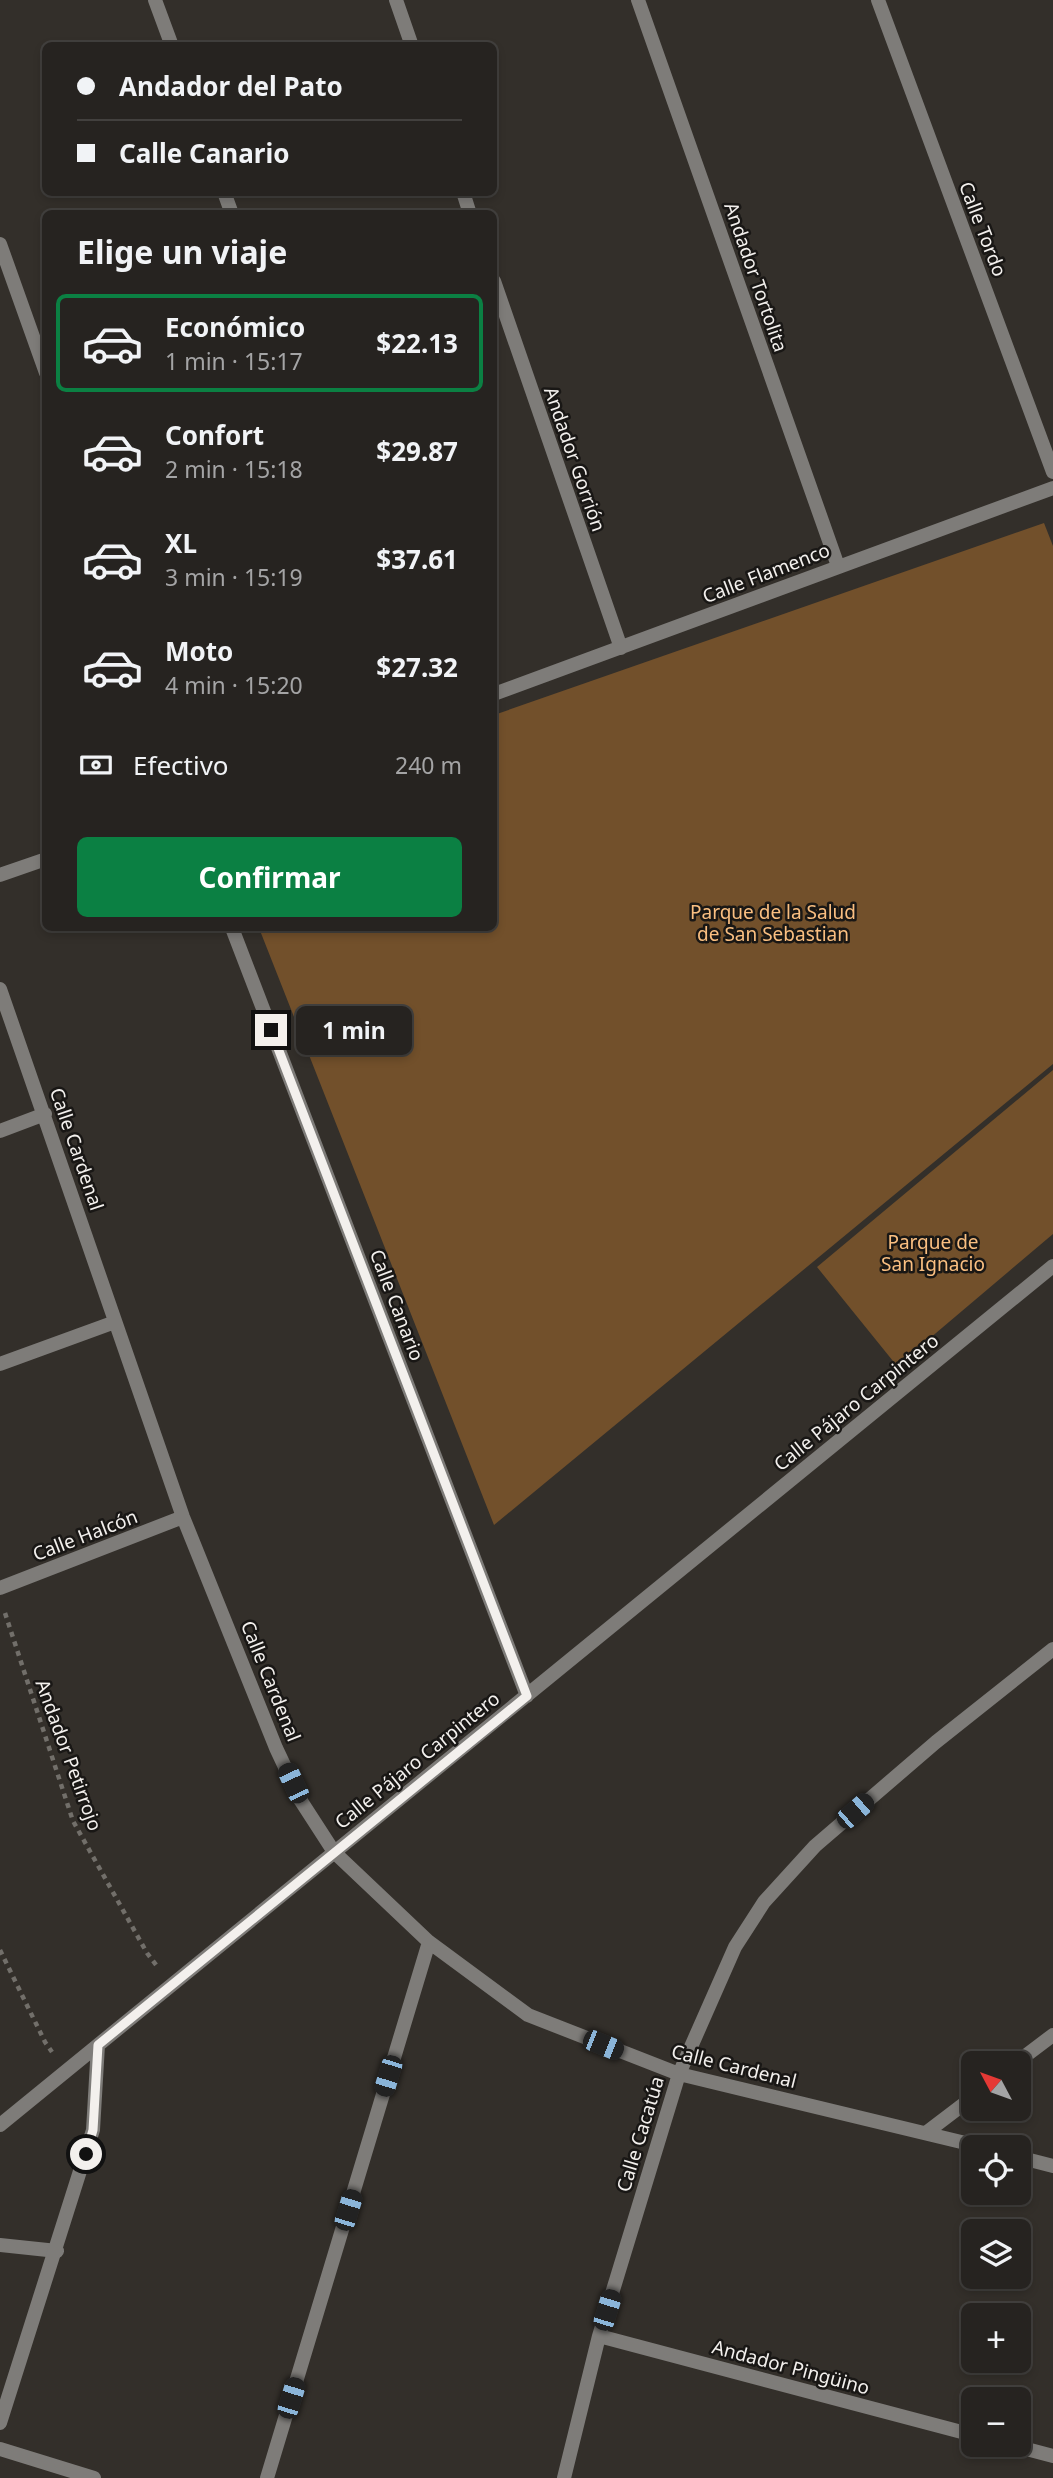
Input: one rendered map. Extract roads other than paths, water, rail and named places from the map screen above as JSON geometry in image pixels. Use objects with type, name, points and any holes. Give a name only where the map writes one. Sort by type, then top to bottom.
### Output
[{"type":"street","points":[[155,0],[171,42]]},
{"type":"street","points":[[396,0],[411,42]]},
{"type":"street","name":"Andador Tortolita","points":[[638,0],[838,566]]},
{"type":"street","name":"Calle Tordo","points":[[878,0],[1053,472]]},
{"type":"street","points":[[0,244],[42,362]]},
{"type":"street","name":"Andador Gorrión","points":[[497,290],[621,648]]},
{"type":"street","name":"Calle Flamenco","points":[[497,693],[1053,488]]},
{"type":"street","points":[[0,876],[42,860]]},
{"type":"street","name":"Calle Canario","points":[[233,931],[527,1696]]},
{"type":"street","name":"Calle Cardenal","points":[[0,989],[183,1517],[276,1748],[301,1801],[334,1852],[429,1942],[528,2015],[678,2074],[961,2141]]},
{"type":"street","points":[[0,1131],[45,1115]]},
{"type":"street","name":"Calle Pájaro Carpintero","points":[[0,2125],[1053,1266]]},
{"type":"street","points":[[0,1364],[115,1322]]},
{"type":"street","name":"Calle Halcón","points":[[0,1588],[183,1517]]},
{"type":"street","name":"Calle Cacatúa","points":[[564,2478],[599,2336],[678,2074],[735,1947],[764,1902],[815,1846],[936,1742],[1053,1648]]},
{"type":"street","points":[[267,2478],[429,1942]]},
{"type":"street","points":[[1031,2052],[1053,2035]]},
{"type":"street","points":[[0,2423],[57,2251],[93,2130],[98,2045]]},
{"type":"street","points":[[927,2132],[961,2106]]},
{"type":"street","points":[[1031,2160],[1053,2166]]},
{"type":"street","points":[[0,2245],[57,2251]]},
{"type":"street","name":"Andador Pingüino","points":[[599,2336],[961,2432]]},
{"type":"street","points":[[0,2449],[94,2478]]},
{"type":"street","points":[[1031,2450],[1053,2456]]},
{"type":"park label","name":"Parque de la Salud de San Sebastian","points":[[773,923]]},
{"type":"park label","name":"Parque de San Ignacio","points":[[933,1253]]}]
